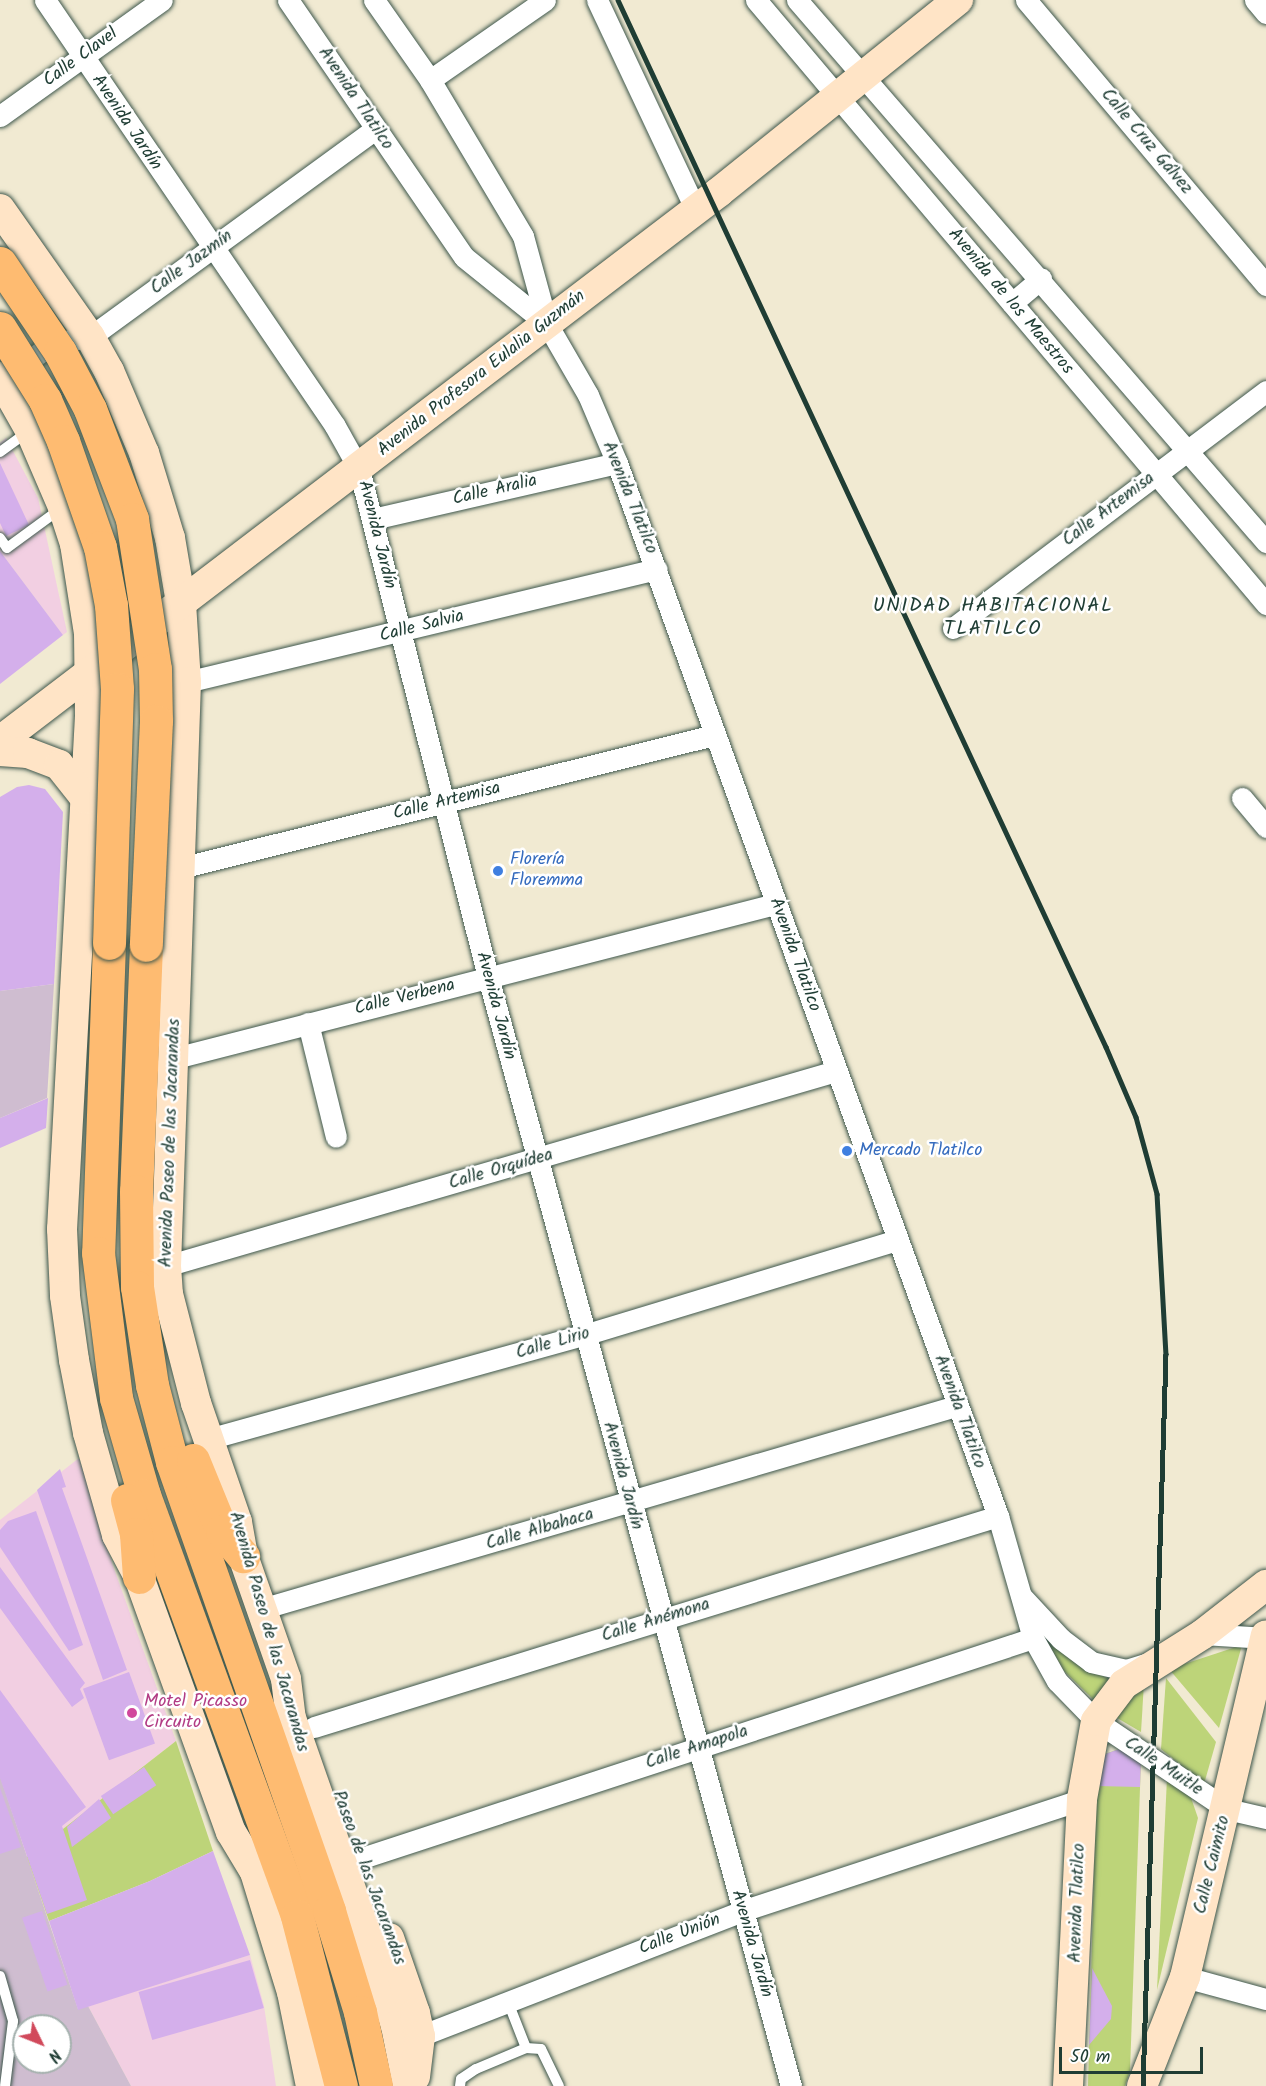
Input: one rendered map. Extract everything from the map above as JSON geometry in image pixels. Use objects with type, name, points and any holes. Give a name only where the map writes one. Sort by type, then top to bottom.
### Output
[{"type":"highway","points":[[0,263],[60,352],[90,409],[116,471],[136,538],[150,616],[156,721],[136,1191],[137,1287],[160,1424],[329,1911],[360,2012],[376,2086]]},
{"type":"highway","points":[[0,328],[45,400],[63,441],[100,547],[111,605],[117,689],[98,1253],[116,1398],[126,1439],[297,1917],[340,2086]]},
{"type":"highway","points":[[160,1424],[192,1457],[222,1531],[243,1556]]},
{"type":"highway","points":[[126,1439],[121,1479],[136,1534],[139,1577]]},
{"type":"main road","name":"Avenida Profesora Eulalia Guzmán","points":[[0,741],[547,324],[958,0]]},
{"type":"main road","name":"Avenida Paseo de las Jacarandas","points":[[0,209],[90,337],[144,453],[170,538],[180,603],[186,682],[175,1058],[166,1266],[173,1318],[208,1439],[237,1522],[243,1556],[302,1723],[396,2026],[408,2086]]},
{"type":"main road","points":[[4,390],[30,430],[63,507],[83,586],[90,672],[86,799],[63,1228],[65,1296],[88,1433],[117,1535],[139,1577],[231,1832],[255,1872],[292,1992],[311,2086]]},
{"type":"main road","points":[[0,751],[28,753],[59,765],[86,799]]},
{"type":"main road","points":[[80,908],[178,912]]},
{"type":"main road","points":[[1156,1661],[1203,1634],[1266,1585]]},
{"type":"main road","name":"Calle Caimito","points":[[1142,2086],[1185,1977],[1227,1809],[1265,1637]]},
{"type":"main road","name":"Avenida Tlatilco","points":[[1068,2086],[1082,1799],[1096,1721],[1124,1684],[1156,1661]]},
{"type":"main road","name":"Paseo de las Jacarandas","points":[[302,1723],[362,1858],[416,2013],[420,2036],[415,2086]]},
{"type":"main road","points":[[231,1832],[235,1881],[282,2021],[294,2086]]},
{"type":"street","name":"Avenida Jardín","points":[[45,0],[212,249],[335,426],[359,469],[442,804],[488,977],[695,1749],[791,2086]]},
{"type":"street","name":"Calle Clavel","points":[[0,116],[162,0]]},
{"type":"street","name":"Avenida Tlatilco","points":[[288,0],[464,257],[547,324]]},
{"type":"street","name":"Avenida Tlatilco","points":[[374,0],[430,80],[523,236],[547,324],[588,395],[657,568],[714,735],[956,1406],[998,1516],[1033,1638],[1057,1681],[1096,1721]]},
{"type":"street","points":[[430,80],[545,0]]},
{"type":"street","points":[[597,0],[695,208]]},
{"type":"street","name":"Avenida de los Maestros","points":[[756,0],[1266,604]]},
{"type":"street","name":"Avenida de los Maestros","points":[[796,0],[860,76],[1041,279],[1266,542]]},
{"type":"street","name":"Calle Cruz Gálvez","points":[[1026,0],[1266,285]]},
{"type":"street","points":[[1255,0],[1266,13]]},
{"type":"street","name":"Calle Jazmín","points":[[4,390],[52,343],[90,337],[375,129]]},
{"type":"street","points":[[1012,303],[1041,279]]},
{"type":"street","name":"Calle Artemisa","points":[[953,628],[1266,391]]},
{"type":"street","name":"Calle Aralia","points":[[373,519],[617,463]]},
{"type":"street","name":"Calle Salvia","points":[[186,682],[400,633],[657,568]]},
{"type":"street","name":"Calle Artemisa","points":[[180,868],[714,735]]},
{"type":"street","points":[[1242,798],[1266,827]]},
{"type":"street","name":"Calle Verbena","points":[[175,1058],[776,904]]},
{"type":"street","points":[[308,1023],[336,1137]]},
{"type":"street","name":"Calle Orquídea","points":[[166,1266],[537,1160],[836,1071]]},
{"type":"street","name":"Calle Lirio","points":[[208,1439],[584,1335],[896,1240]]},
{"type":"street","name":"Calle Albahaca","points":[[261,1609],[630,1504],[956,1406]]},
{"type":"street","name":"Calle Anémona","points":[[302,1723],[661,1620],[998,1516]]},
{"type":"street","name":"Avenida Tlatilco","points":[[1020,1595],[1061,1639],[1092,1662],[1125,1670],[1156,1661]]},
{"type":"street","points":[[1203,1634],[1265,1637]]},
{"type":"street","name":"Calle Amapola","points":[[362,1858],[1033,1638]]},
{"type":"street","name":"Calle Muitle","points":[[1096,1721],[1227,1809],[1266,1818]]},
{"type":"street","name":"Calle Unión","points":[[420,2036],[741,1911],[1082,1799]]},
{"type":"street","points":[[1185,1977],[1266,1999]]},
{"type":"lane","points":[[0,452],[30,430]]},
{"type":"lane","points":[[0,538],[7,548],[63,507]]},
{"type":"lane","points":[[0,1976],[13,2021],[5,2086]]},
{"type":"lane","points":[[508,2002],[526,2049]]},
{"type":"lane","points":[[460,2086],[460,2079],[476,2069],[526,2049],[541,2049],[559,2086]]},
{"type":"shaded area","points":[[6,438],[38,498],[67,632],[63,635],[0,551],[0,443]]},
{"type":"shaded area","points":[[54,984],[47,1098],[0,1118],[0,991]]},
{"type":"shaded area","points":[[79,1458],[113,1566],[176,1741],[27,1857],[0,1776],[0,1520]]},
{"type":"shaded area","points":[[0,1776],[78,2009],[88,2006],[131,2086],[0,2086]]},
{"type":"shaded area","points":[[250,1955],[264,2006],[276,2086],[131,2086],[88,2006]]},
{"type":"green space","points":[[1042,1632],[1079,1664],[1115,1682],[1097,1703],[1064,1671]]},
{"type":"green space","points":[[1242,1645],[1219,1728],[1169,1669]]},
{"type":"green space","points":[[1166,1678],[1216,1742],[1204,1784],[1161,1749]]},
{"type":"green space","points":[[1144,1683],[1141,1732],[1112,1715]]},
{"type":"green space","points":[[176,1741],[213,1851],[150,1881],[49,1921],[27,1857]]},
{"type":"green space","points":[[1122,1748],[1141,1760],[1130,2071],[1125,2086],[1088,2086],[1096,1797],[1105,1754]]},
{"type":"green space","points":[[1167,1778],[1189,1792],[1198,1818],[1157,1990]]},
{"type":"building","points":[[0,463],[29,525],[6,536],[0,523]]},
{"type":"building","points":[[0,551],[63,635],[0,684]]},
{"type":"building","points":[[29,785],[45,789],[63,812],[54,984],[0,991],[0,797],[17,787]]},
{"type":"building","points":[[48,1098],[46,1128],[0,1148],[0,1118]]},
{"type":"building","points":[[60,1469],[66,1487],[62,1488],[127,1670],[103,1680],[37,1490]]},
{"type":"building","points":[[36,1511],[83,1645],[69,1651],[0,1547],[0,1530],[8,1521]]},
{"type":"building","points":[[0,1567],[85,1683],[80,1689],[84,1698],[72,1707],[0,1608]]},
{"type":"building","points":[[129,1672],[155,1743],[109,1760],[83,1689]]},
{"type":"building","points":[[0,1690],[86,1807],[62,1826],[87,1900],[47,1914],[0,1778]]},
{"type":"building","points":[[1122,1748],[1141,1760],[1140,1787],[1096,1786],[1105,1754]]},
{"type":"building","points":[[144,1767],[156,1785],[113,1814],[101,1796]]},
{"type":"building","points":[[0,1788],[21,1847],[0,1854]]},
{"type":"building","points":[[99,1799],[111,1818],[72,1847],[67,1827]]},
{"type":"building","points":[[213,1851],[250,1955],[78,2010],[49,1921],[150,1881]]},
{"type":"building","points":[[42,1911],[67,1985],[48,1992],[22,1918]]},
{"type":"building","points":[[250,1960],[264,2008],[152,2040],[138,1992]]},
{"type":"building","points":[[1092,1968],[1112,2006],[1111,2019],[1089,2045]]},
{"type":"railway","points":[[618,0],[1106,1047],[1136,1117],[1157,1194],[1166,1355],[1143,2086]]},
{"type":"place","name":"Florería Floremma","points":[[498,871]]},
{"type":"place","name":"Mercado Tlatilco","points":[[847,1151]]},
{"type":"place","name":"Motel Picasso Circuito","points":[[132,1713]]},
{"type":"district","name":"UNIDAD HABITACIONAL TLATILCO","points":[[993,618]]}]
